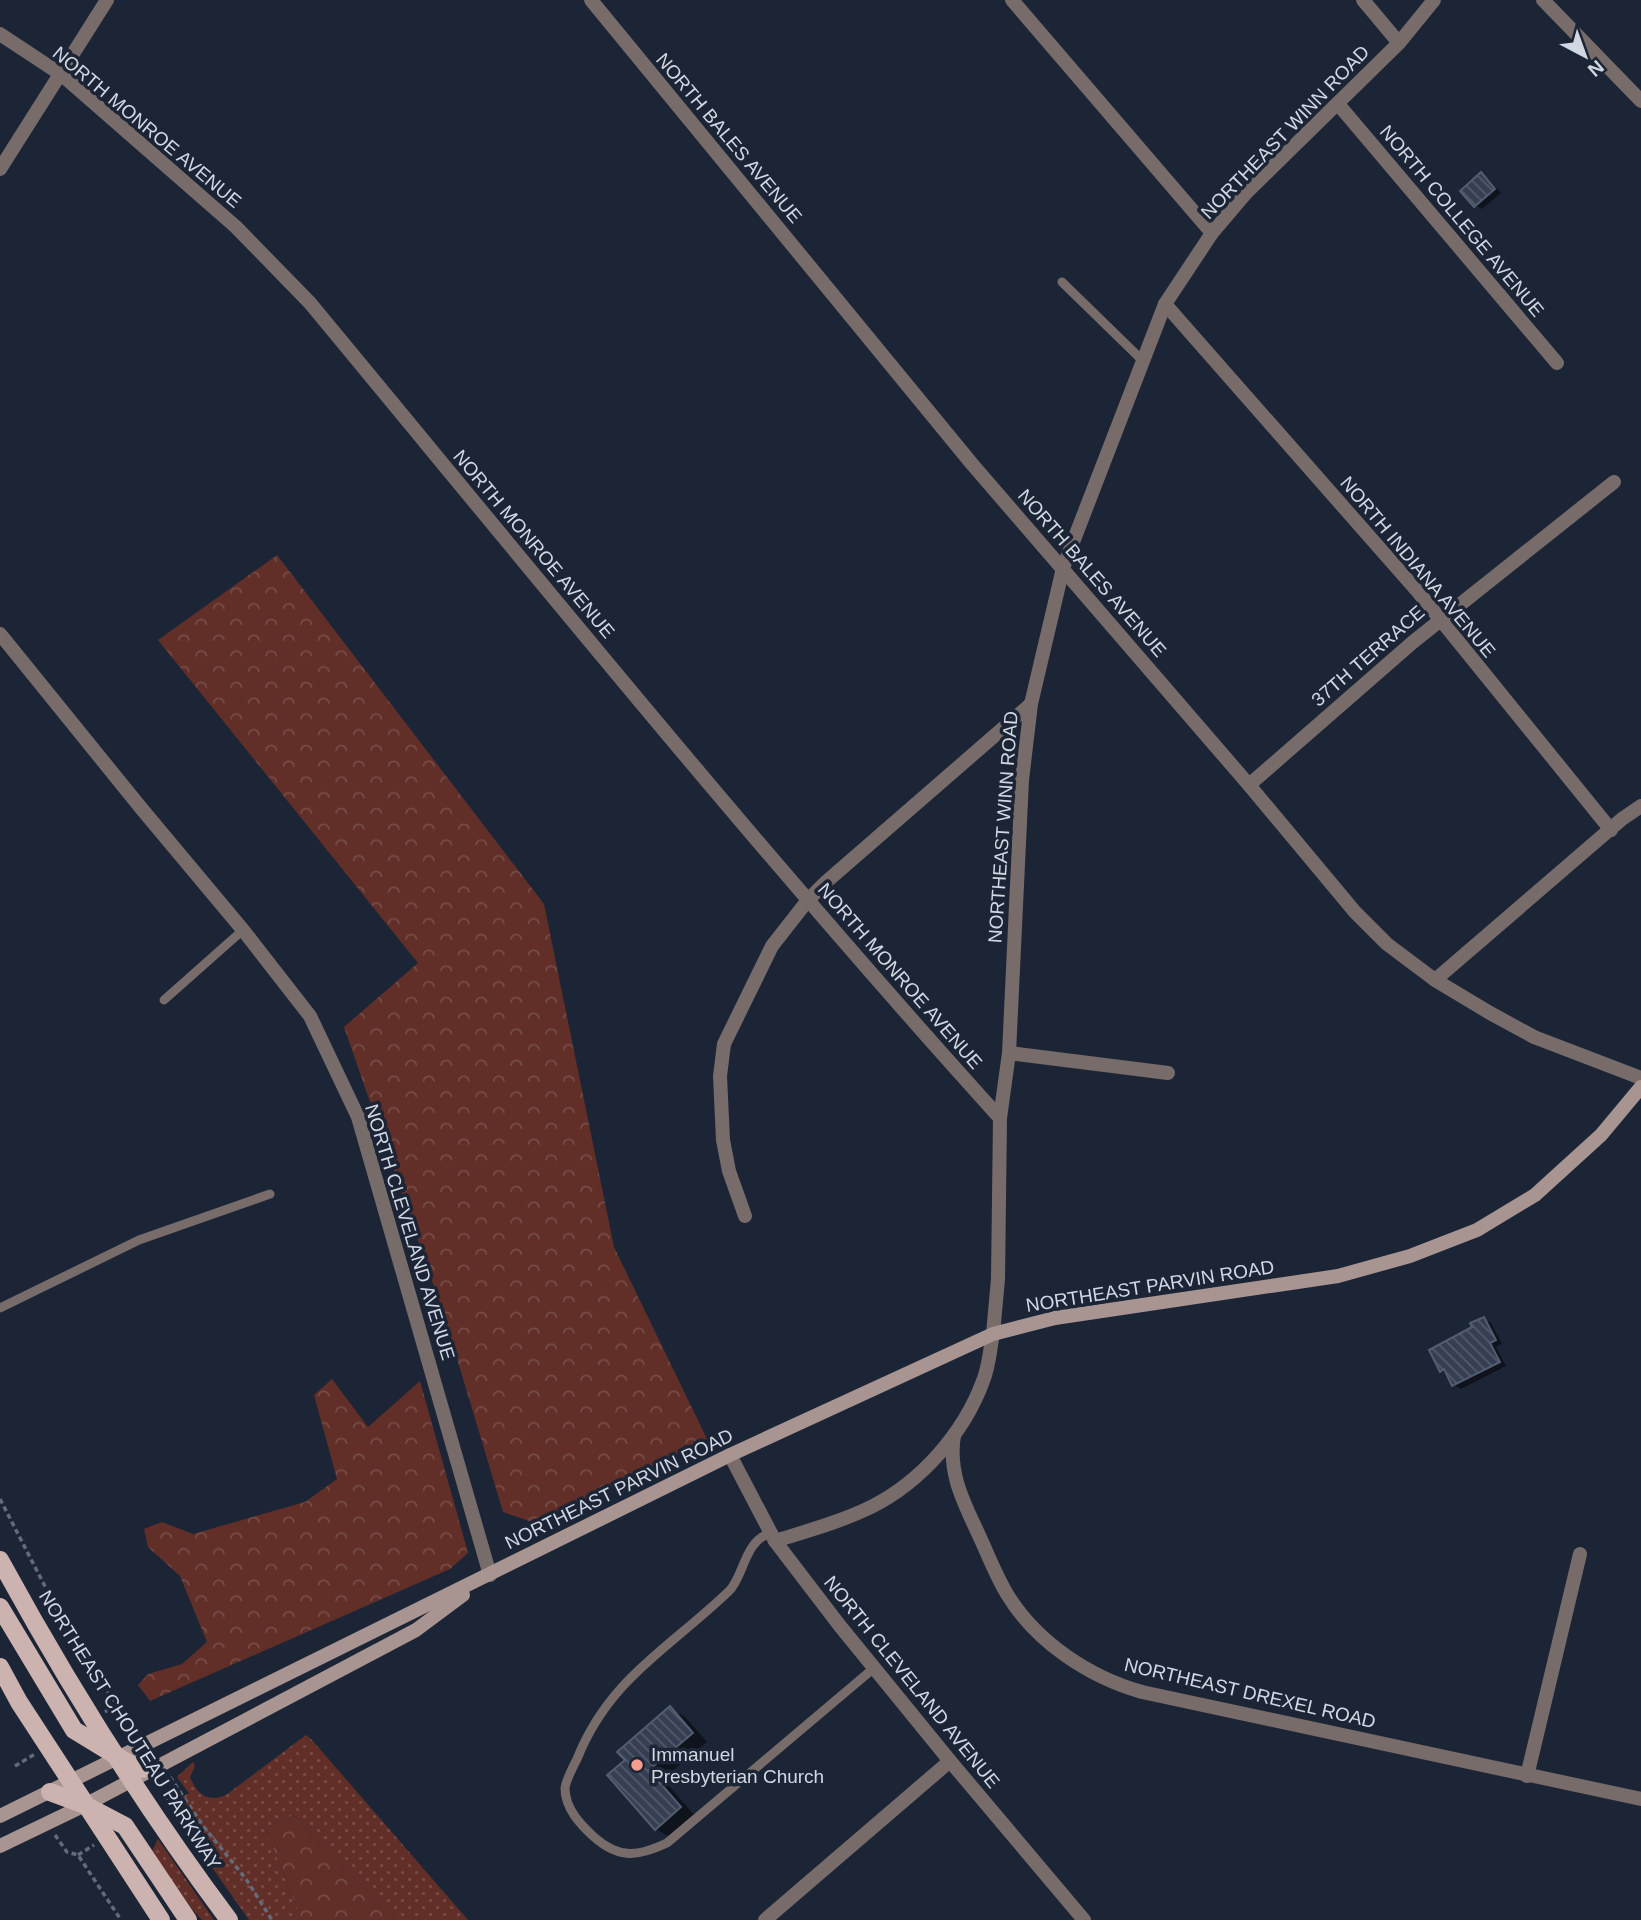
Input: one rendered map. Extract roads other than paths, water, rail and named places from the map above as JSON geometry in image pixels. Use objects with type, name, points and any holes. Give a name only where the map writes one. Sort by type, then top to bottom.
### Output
[{"type":"main road","name":"NORTHEAST PARVIN ROAD","points":[[0,1816],[730,1455],[993,1334],[1055,1318],[1338,1276],[1410,1256],[1477,1230],[1535,1195],[1601,1135],[1641,1087]]},
{"type":"main road","name":"NORTHEAST CHOUTEAU PARKWAY","points":[[0,1560],[46,1645],[184,1860],[229,1920]]},
{"type":"main road","name":"NORTHEAST PARVIN ROAD","points":[[0,1846],[85,1805],[416,1630],[489,1574]]},
{"type":"main road","points":[[0,1607],[74,1730],[138,1769],[158,1766]]},
{"type":"main road","points":[[0,1667],[19,1702],[161,1920]]},
{"type":"main road","points":[[50,1792],[85,1805],[125,1826],[188,1920]]},
{"type":"street","points":[[0,169],[107,0]]},
{"type":"street","name":"NORTH BALES AVENUE","points":[[591,0],[964,454],[1355,912],[1387,943],[1435,980],[1490,1013],[1534,1037],[1641,1078]]},
{"type":"street","points":[[1012,0],[1212,233]]},
{"type":"street","points":[[1363,0],[1399,43]]},
{"type":"street","name":"NORTHEAST WINN ROAD","points":[[773,1537],[871,1507],[909,1481],[927,1466],[954,1435],[967,1416],[985,1379],[993,1334],[998,1279],[1000,1118],[1009,1053],[1022,780],[1031,704],[1063,568],[1165,304],[1212,233],[1247,193],[1399,43],[1434,0]]},
{"type":"street","points":[[1543,0],[1641,101]]},
{"type":"street","name":"NORTH MONROE AVENUE","points":[[0,34],[62,75],[236,227],[310,303],[877,982],[1000,1118]]},
{"type":"street","name":"NORTH COLLEGE AVENUE","points":[[1338,104],[1557,363]]},
{"type":"street","name":"NORTH INDIANA AVENUE","points":[[1165,304],[1440,620],[1611,830]]},
{"type":"street","name":"37TH TERRACE","points":[[1249,785],[1440,620],[1614,482]]},
{"type":"street","name":"NORTH CLEVELAND AVENUE","points":[[0,634],[243,930],[310,1016],[358,1117],[489,1574]]},
{"type":"street","points":[[745,1216],[729,1171],[723,1140],[720,1087],[724,1044],[772,946],[808,900],[1031,704]]},
{"type":"street","points":[[1435,980],[1622,819],[1641,806]]},
{"type":"street","points":[[1009,1053],[1168,1073]]},
{"type":"street","name":"NORTHEAST DREXEL ROAD","points":[[954,1435],[952,1459],[956,1483],[1007,1594],[1029,1623],[1069,1657],[1108,1680],[1142,1692],[1527,1776],[1641,1798]]},
{"type":"street","name":"NORTH CLEVELAND AVENUE","points":[[730,1455],[773,1537],[874,1668],[1084,1920]]},
{"type":"street","points":[[1527,1776],[1580,1554]]},
{"type":"street","points":[[765,1920],[950,1761]]},
{"type":"lane","points":[[1062,282],[1143,360]]},
{"type":"lane","points":[[164,1000],[243,930]]},
{"type":"lane","points":[[0,1308],[139,1240],[270,1194]]},
{"type":"lane","points":[[773,1537],[762,1535],[742,1562],[732,1589],[643,1664],[601,1709],[580,1749],[565,1788],[570,1809],[580,1824],[602,1845],[620,1853],[640,1854],[667,1843],[874,1668]]},
{"type":"place","name":"Immanuel Presbyterian Church","points":[[637,1765]]}]
